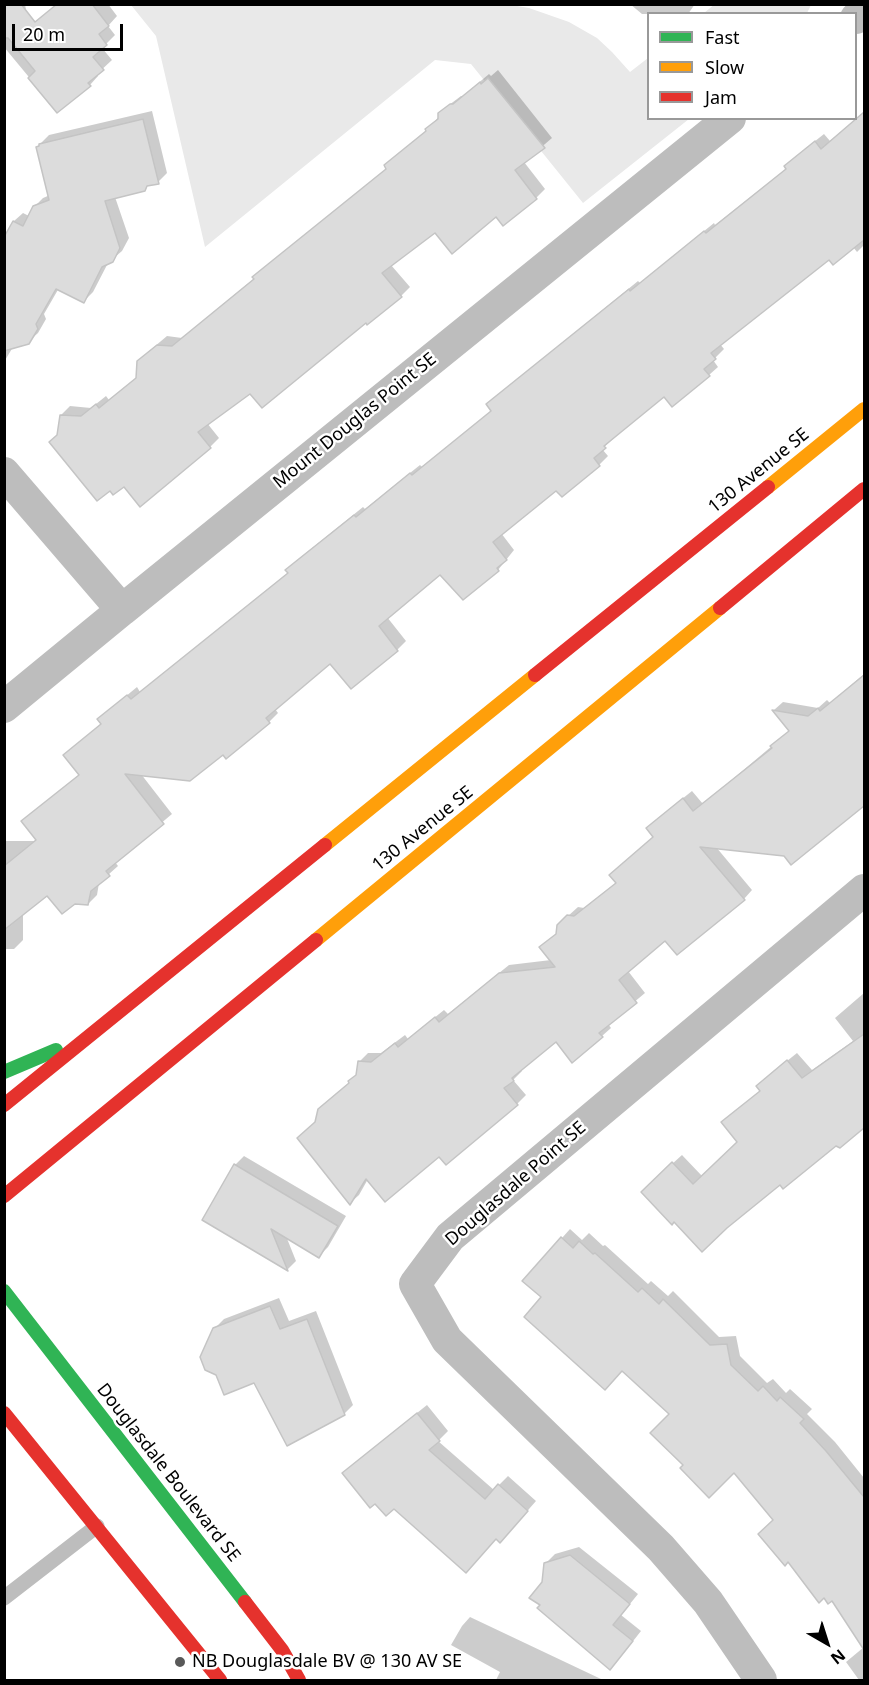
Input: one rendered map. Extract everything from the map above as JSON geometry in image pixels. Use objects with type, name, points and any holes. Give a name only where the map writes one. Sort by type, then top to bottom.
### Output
[{"type":"street","name":"Mount Douglas Point SE","points":[[4,707],[728,120]]},
{"type":"street","name":"130 Avenue SE","points":[[4,1105],[864,409]]},
{"type":"street","points":[[4,473],[122,610]]},
{"type":"street","name":"130 Avenue SE","points":[[4,1196],[864,489]]},
{"type":"street","name":"Douglasdale Point SE","points":[[761,1680],[708,1602],[661,1548],[447,1340],[415,1284],[450,1237],[864,890]]},
{"type":"street","points":[[4,1072],[94,1034]]},
{"type":"street","name":"Douglasdale Boulevard SE","points":[[4,1291],[282,1650],[299,1680]]},
{"type":"street","points":[[4,1413],[220,1680]]},
{"type":"lane","points":[[4,1598],[97,1526]]},
{"type":"shaded area","points":[[505,4],[529,8],[569,22],[597,38],[630,72],[647,59],[647,120],[688,120],[583,203],[471,64],[435,60],[205,247],[156,36],[131,5]]},
{"type":"shaded area","points":[[715,4],[811,4],[808,12],[705,12]]},
{"type":"building","points":[[4,4],[21,4],[35,22],[57,4],[92,4],[109,26],[99,34],[107,45],[93,57],[104,70],[88,83],[91,86],[57,113],[28,78],[35,71],[8,38],[4,38]]},
{"type":"building","points":[[488,78],[545,148],[515,170],[537,199],[503,226],[496,217],[452,254],[435,233],[382,273],[402,297],[367,325],[366,323],[262,408],[250,394],[198,432],[211,448],[140,507],[124,487],[113,495],[110,491],[97,501],[49,442],[57,435],[60,415],[81,416],[96,404],[99,408],[136,378],[137,361],[157,345],[172,346],[254,279],[252,277],[386,169],[384,165],[426,131],[425,129],[438,119],[438,113]]},
{"type":"building","points":[[864,112],[864,240],[833,265],[829,260],[711,353],[716,359],[704,369],[710,376],[672,407],[664,397],[604,446],[606,448],[594,458],[600,466],[562,497],[556,491],[493,542],[507,560],[497,568],[499,571],[463,600],[440,575],[379,626],[398,651],[351,689],[330,664],[266,718],[270,723],[226,759],[223,755],[190,781],[125,774],[164,824],[106,871],[110,876],[91,891],[88,905],[75,904],[62,914],[47,896],[4,930],[4,866],[36,840],[21,821],[79,775],[63,755],[101,724],[97,719],[127,695],[131,699],[288,573],[285,570],[410,473],[412,475],[491,411],[486,404],[629,289],[630,291],[704,231],[706,233],[786,169],[784,166],[815,141],[821,149]]},
{"type":"building","points":[[143,119],[159,184],[147,186],[145,191],[105,201],[120,248],[113,262],[102,267],[84,303],[56,289],[36,324],[38,329],[29,344],[4,351],[4,237],[13,221],[23,226],[33,206],[49,200],[36,147],[39,144]]},
{"type":"building","points":[[864,675],[864,806],[791,865],[784,856],[700,847],[745,900],[677,955],[665,941],[619,980],[637,1003],[599,1033],[603,1037],[572,1063],[556,1042],[512,1078],[514,1081],[504,1088],[518,1105],[446,1165],[439,1157],[385,1202],[366,1179],[350,1205],[297,1138],[315,1122],[318,1109],[356,1075],[358,1061],[371,1062],[395,1043],[398,1047],[435,1017],[439,1022],[499,973],[555,967],[539,947],[556,934],[557,925],[567,915],[574,916],[616,883],[609,875],[653,837],[646,828],[683,798],[693,811],[772,748],[770,746],[789,731],[772,710],[808,716],[818,708],[820,711]]},
{"type":"building","points":[[864,1034],[864,1128],[840,1148],[836,1146],[783,1189],[780,1185],[727,1228],[702,1252],[641,1192],[672,1162],[693,1184],[737,1142],[721,1122],[760,1091],[756,1086],[787,1060],[802,1078]]},
{"type":"building","points":[[234,1164],[338,1226],[319,1258],[271,1229],[288,1271],[202,1220]]},
{"type":"building","points":[[561,1237],[573,1248],[579,1241],[638,1292],[642,1288],[659,1304],[663,1299],[710,1345],[727,1344],[731,1365],[758,1391],[763,1386],[777,1401],[780,1397],[804,1419],[800,1423],[864,1497],[864,1650],[832,1601],[828,1604],[824,1598],[819,1603],[788,1562],[785,1566],[758,1534],[773,1520],[734,1473],[709,1498],[680,1468],[683,1465],[650,1433],[669,1414],[622,1371],[605,1390],[524,1317],[541,1297],[522,1281]]},
{"type":"building","points":[[270,1306],[280,1329],[307,1319],[345,1415],[287,1446],[254,1383],[224,1395],[216,1375],[205,1370],[200,1357],[213,1328]]},
{"type":"building","points":[[417,1413],[440,1441],[429,1450],[485,1499],[498,1484],[528,1511],[500,1543],[496,1539],[466,1573],[394,1509],[386,1516],[375,1504],[370,1508],[342,1473]]},
{"type":"building","points":[[570,1555],[630,1604],[613,1625],[633,1641],[610,1670],[537,1608],[540,1605],[529,1598],[542,1582],[544,1563]]},
{"type":"traffic: fast","points":[[4,1072],[56,1050]]},
{"type":"traffic: fast","points":[[4,1291],[245,1602]]},
{"type":"traffic: slow","points":[[768,487],[864,409]]},
{"type":"traffic: slow","points":[[316,940],[720,608]]},
{"type":"traffic: slow","points":[[325,845],[535,675]]},
{"type":"traffic: jam","points":[[535,675],[768,487]]},
{"type":"traffic: jam","points":[[720,608],[864,489]]},
{"type":"traffic: jam","points":[[4,1105],[325,845]]},
{"type":"traffic: jam","points":[[4,1196],[316,940]]},
{"type":"traffic: jam","points":[[4,1413],[220,1680]]},
{"type":"traffic: jam","points":[[245,1602],[282,1650],[299,1680]]},
{"type":"place","name":"NB Douglasdale BV @ 130 AV SE","points":[[180,1662]]}]
